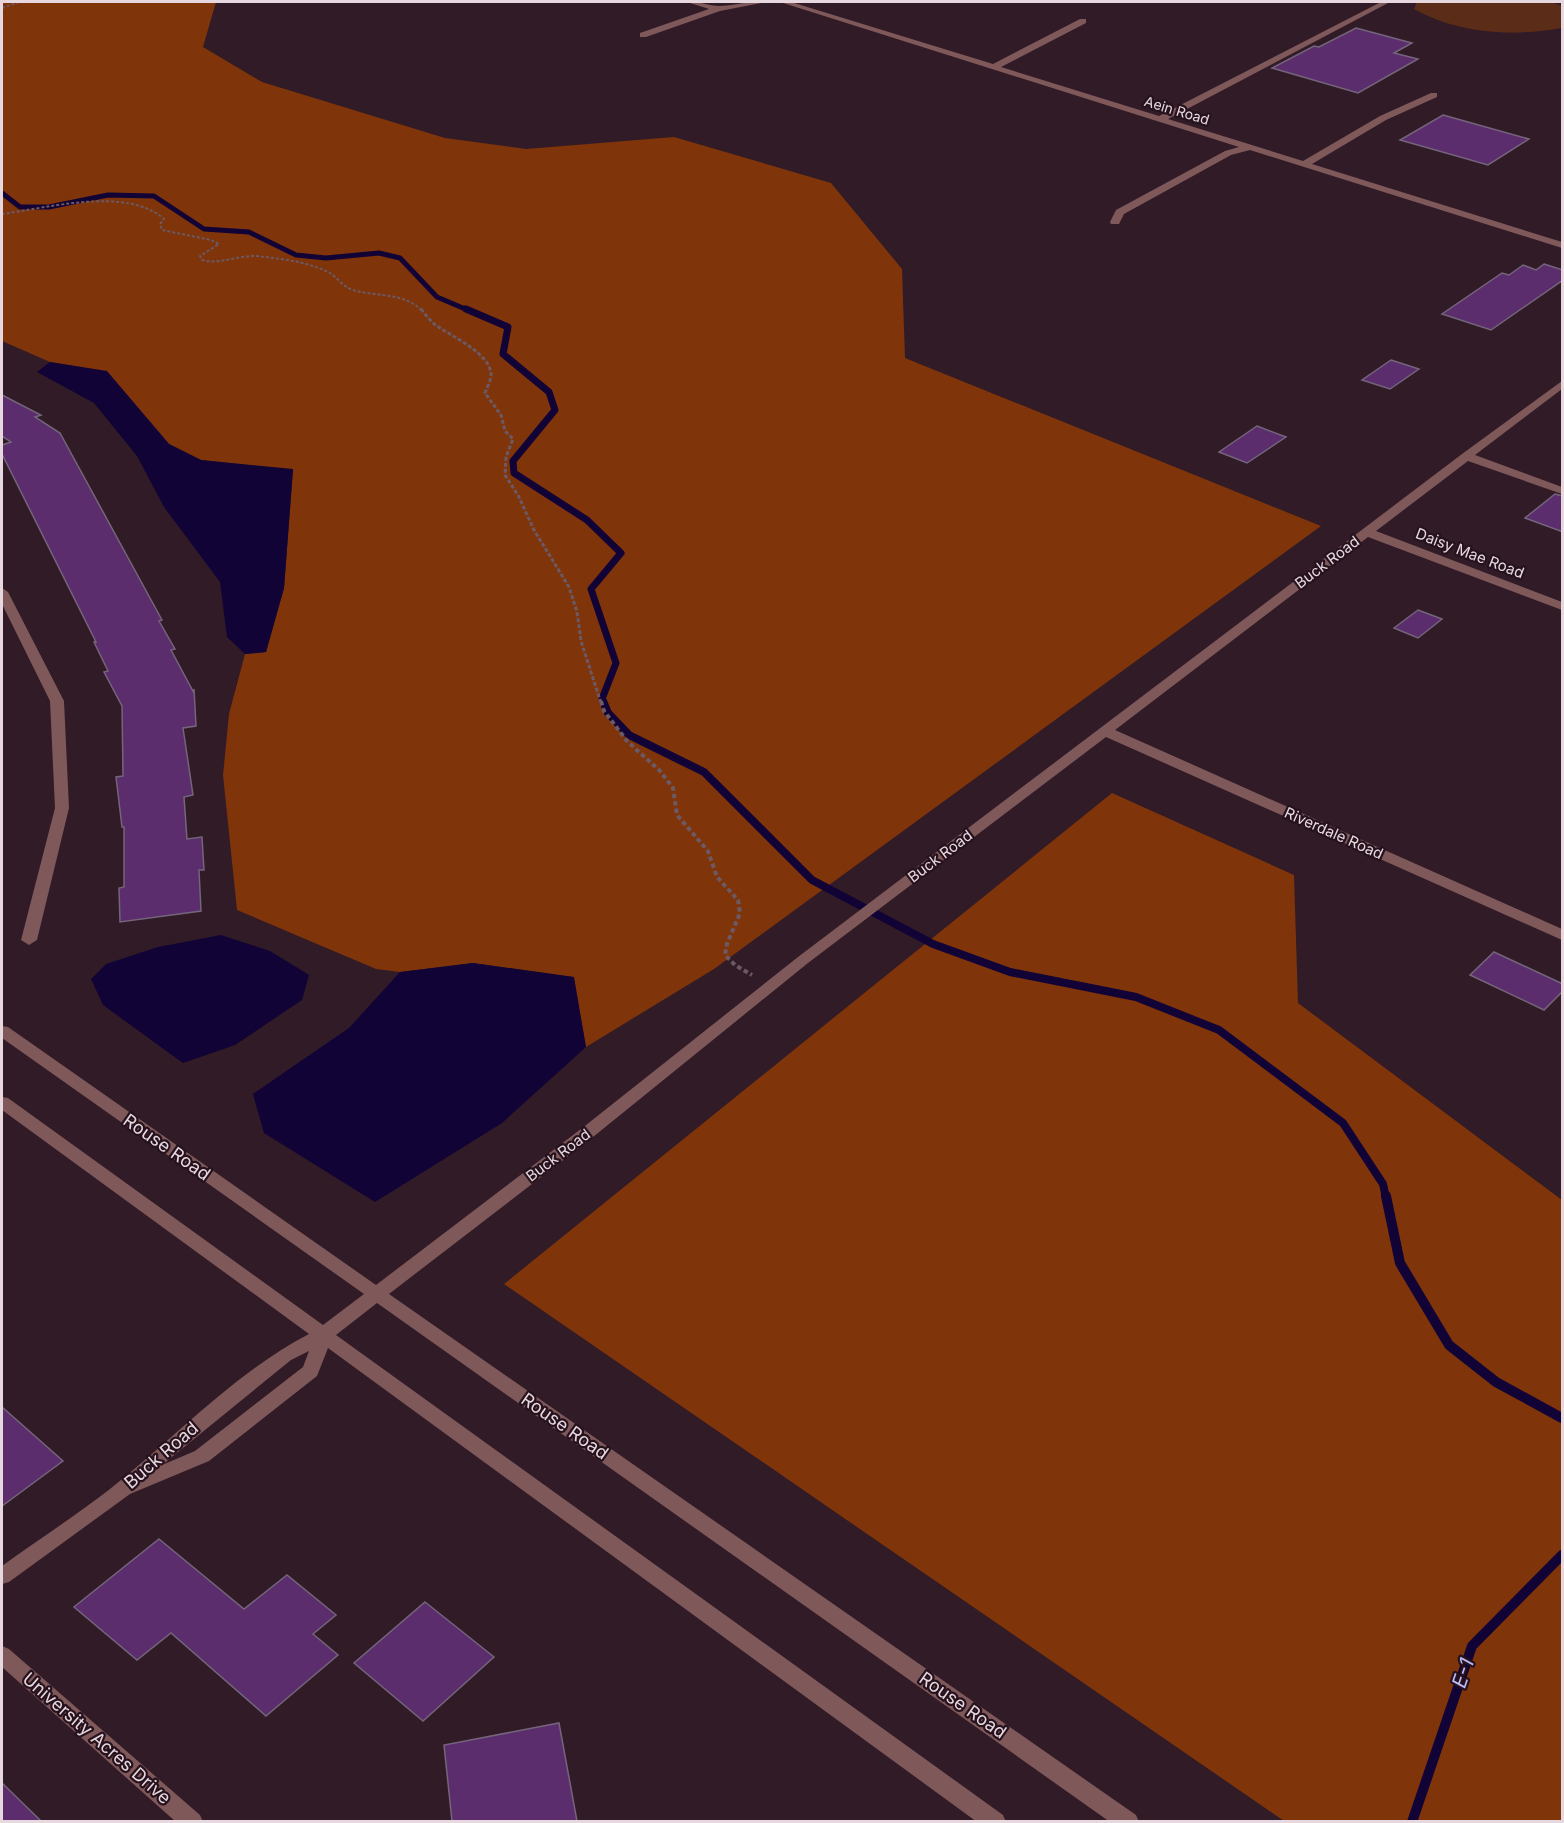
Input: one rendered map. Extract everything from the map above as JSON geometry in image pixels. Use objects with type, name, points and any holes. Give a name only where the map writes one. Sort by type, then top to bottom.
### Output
[{"type":"street","points":[[691,2],[718,9]]},
{"type":"street","points":[[643,35],[718,9],[762,2]]},
{"type":"street","name":"Aein Road","points":[[784,2],[1563,245]]},
{"type":"street","points":[[1161,119],[1386,2]]},
{"type":"street","points":[[994,67],[1083,21]]},
{"type":"street","points":[[1304,164],[1383,118],[1434,95]]},
{"type":"street","points":[[1115,222],[1120,212],[1228,153],[1251,147]]},
{"type":"street","name":"Buck Road","points":[[2,1576],[117,1494],[180,1437],[285,1354],[323,1335],[587,1133],[803,960],[1563,384]]},
{"type":"street","points":[[1466,456],[1563,491]]},
{"type":"street","name":"Daisy Mae Road","points":[[1366,532],[1563,606]]},
{"type":"street","points":[[2,592],[57,701],[62,808],[29,940]]},
{"type":"street","name":"Riverdale Road","points":[[1105,730],[1563,935]]},
{"type":"street","name":"Rouse Road","points":[[2,1031],[1128,1821]]},
{"type":"street","points":[[2,1102],[995,1821]]},
{"type":"street","name":"Buck Road","points":[[117,1494],[202,1456],[312,1371],[323,1335]]},
{"type":"street","points":[[180,1437],[202,1456]]},
{"type":"street","name":"University Acres Drive","points":[[2,1655],[192,1821]]},
{"type":"path","points":[[2,8],[19,2]]},
{"type":"path","points":[[2,214],[101,200],[130,203],[159,213],[164,219],[160,224],[162,230],[211,240],[219,244],[200,256],[201,260],[210,262],[253,256],[315,266],[331,273],[336,281],[352,291],[408,300],[416,304],[435,325],[465,342],[469,348],[486,359],[491,375],[485,393],[501,415],[505,431],[513,440],[506,457],[505,475],[519,496],[534,530],[569,587],[577,612],[582,641],[604,711],[627,741],[660,771],[673,788],[677,815],[708,851],[717,877],[738,900],[740,913],[727,944],[725,955],[754,976]]},
{"type":"shaded area","points":[[2,2],[216,2],[203,47],[262,82],[445,138],[526,149],[674,137],[831,183],[902,269],[905,358],[1321,526],[714,969],[586,1047],[573,977],[473,963],[400,972],[376,969],[237,910],[223,775],[229,714],[245,654],[266,652],[284,588],[293,470],[201,460],[169,444],[107,372],[50,362],[2,341]]},
{"type":"shaded area","points":[[1417,2],[1551,2],[1562,6],[1562,28],[1505,33],[1467,28],[1449,24],[1414,9]]},
{"type":"shaded area","points":[[50,362],[107,371],[169,444],[201,460],[293,469],[284,588],[266,652],[245,654],[227,637],[220,582],[164,507],[137,456],[94,403],[37,372]]},
{"type":"shaded area","points":[[1112,793],[1294,875],[1298,1003],[1562,1200],[1562,1821],[1284,1821],[504,1284]]},
{"type":"shaded area","points":[[221,935],[270,951],[309,975],[302,1000],[235,1045],[183,1063],[103,1005],[91,979],[106,964],[158,947]]},
{"type":"shaded area","points":[[473,963],[574,977],[586,1047],[502,1123],[375,1202],[264,1133],[253,1094],[349,1028],[400,972]]},
{"type":"building","points":[[1356,28],[1412,43],[1394,53],[1418,59],[1358,93],[1272,68],[1314,46],[1319,47]]},
{"type":"building","points":[[1443,115],[1529,139],[1488,165],[1400,140]]},
{"type":"building","points":[[1544,264],[1563,270],[1563,280],[1491,330],[1442,314],[1502,273],[1509,275],[1523,265],[1536,270]]},
{"type":"building","points":[[1391,360],[1419,369],[1390,389],[1362,380]]},
{"type":"building","points":[[2,395],[41,415],[35,417],[60,433],[162,620],[159,621],[175,649],[171,650],[194,693],[194,689],[196,726],[183,728],[193,795],[184,797],[187,839],[202,837],[204,870],[199,870],[201,911],[120,922],[119,888],[124,887],[124,827],[122,827],[116,777],[123,776],[122,706],[104,672],[108,671],[94,642],[96,642],[2,454],[2,445],[11,442],[2,436]]},
{"type":"building","points":[[1257,426],[1286,437],[1247,463],[1219,452]]},
{"type":"building","points":[[1555,494],[1563,496],[1563,532],[1525,518]]},
{"type":"building","points":[[1418,610],[1442,619],[1418,638],[1394,628]]},
{"type":"building","points":[[1494,952],[1563,984],[1563,991],[1544,1010],[1470,975]]},
{"type":"building","points":[[2,1407],[63,1461],[2,1506]]},
{"type":"building","points":[[159,1539],[244,1609],[287,1575],[336,1615],[313,1634],[338,1655],[266,1716],[171,1633],[137,1660],[74,1607]]},
{"type":"building","points":[[425,1602],[494,1657],[423,1721],[354,1663]]},
{"type":"building","points":[[559,1723],[577,1821],[452,1821],[444,1745]]},
{"type":"building","points":[[2,1783],[41,1821],[2,1821]]},
{"type":"waterway","points":[[2,193],[20,207],[49,207],[108,195],[154,196],[204,229],[249,232],[296,255],[326,258],[379,253],[400,258],[437,297],[470,311]]},
{"type":"waterway","points":[[466,309],[508,327],[503,354],[549,392],[555,410],[513,461],[514,473],[587,520],[621,553],[591,589],[616,663],[603,701]]},
{"type":"waterway","points":[[603,701],[608,713],[629,735],[704,772],[812,880],[933,944],[1010,972],[1136,997],[1219,1030],[1343,1123],[1383,1184],[1386,1198]]},
{"type":"waterway","points":[[1386,1196],[1400,1263],[1449,1345],[1496,1382],[1562,1418]]},
{"type":"waterway","name":"E-1","points":[[1412,1822],[1472,1646],[1562,1555]]}]
